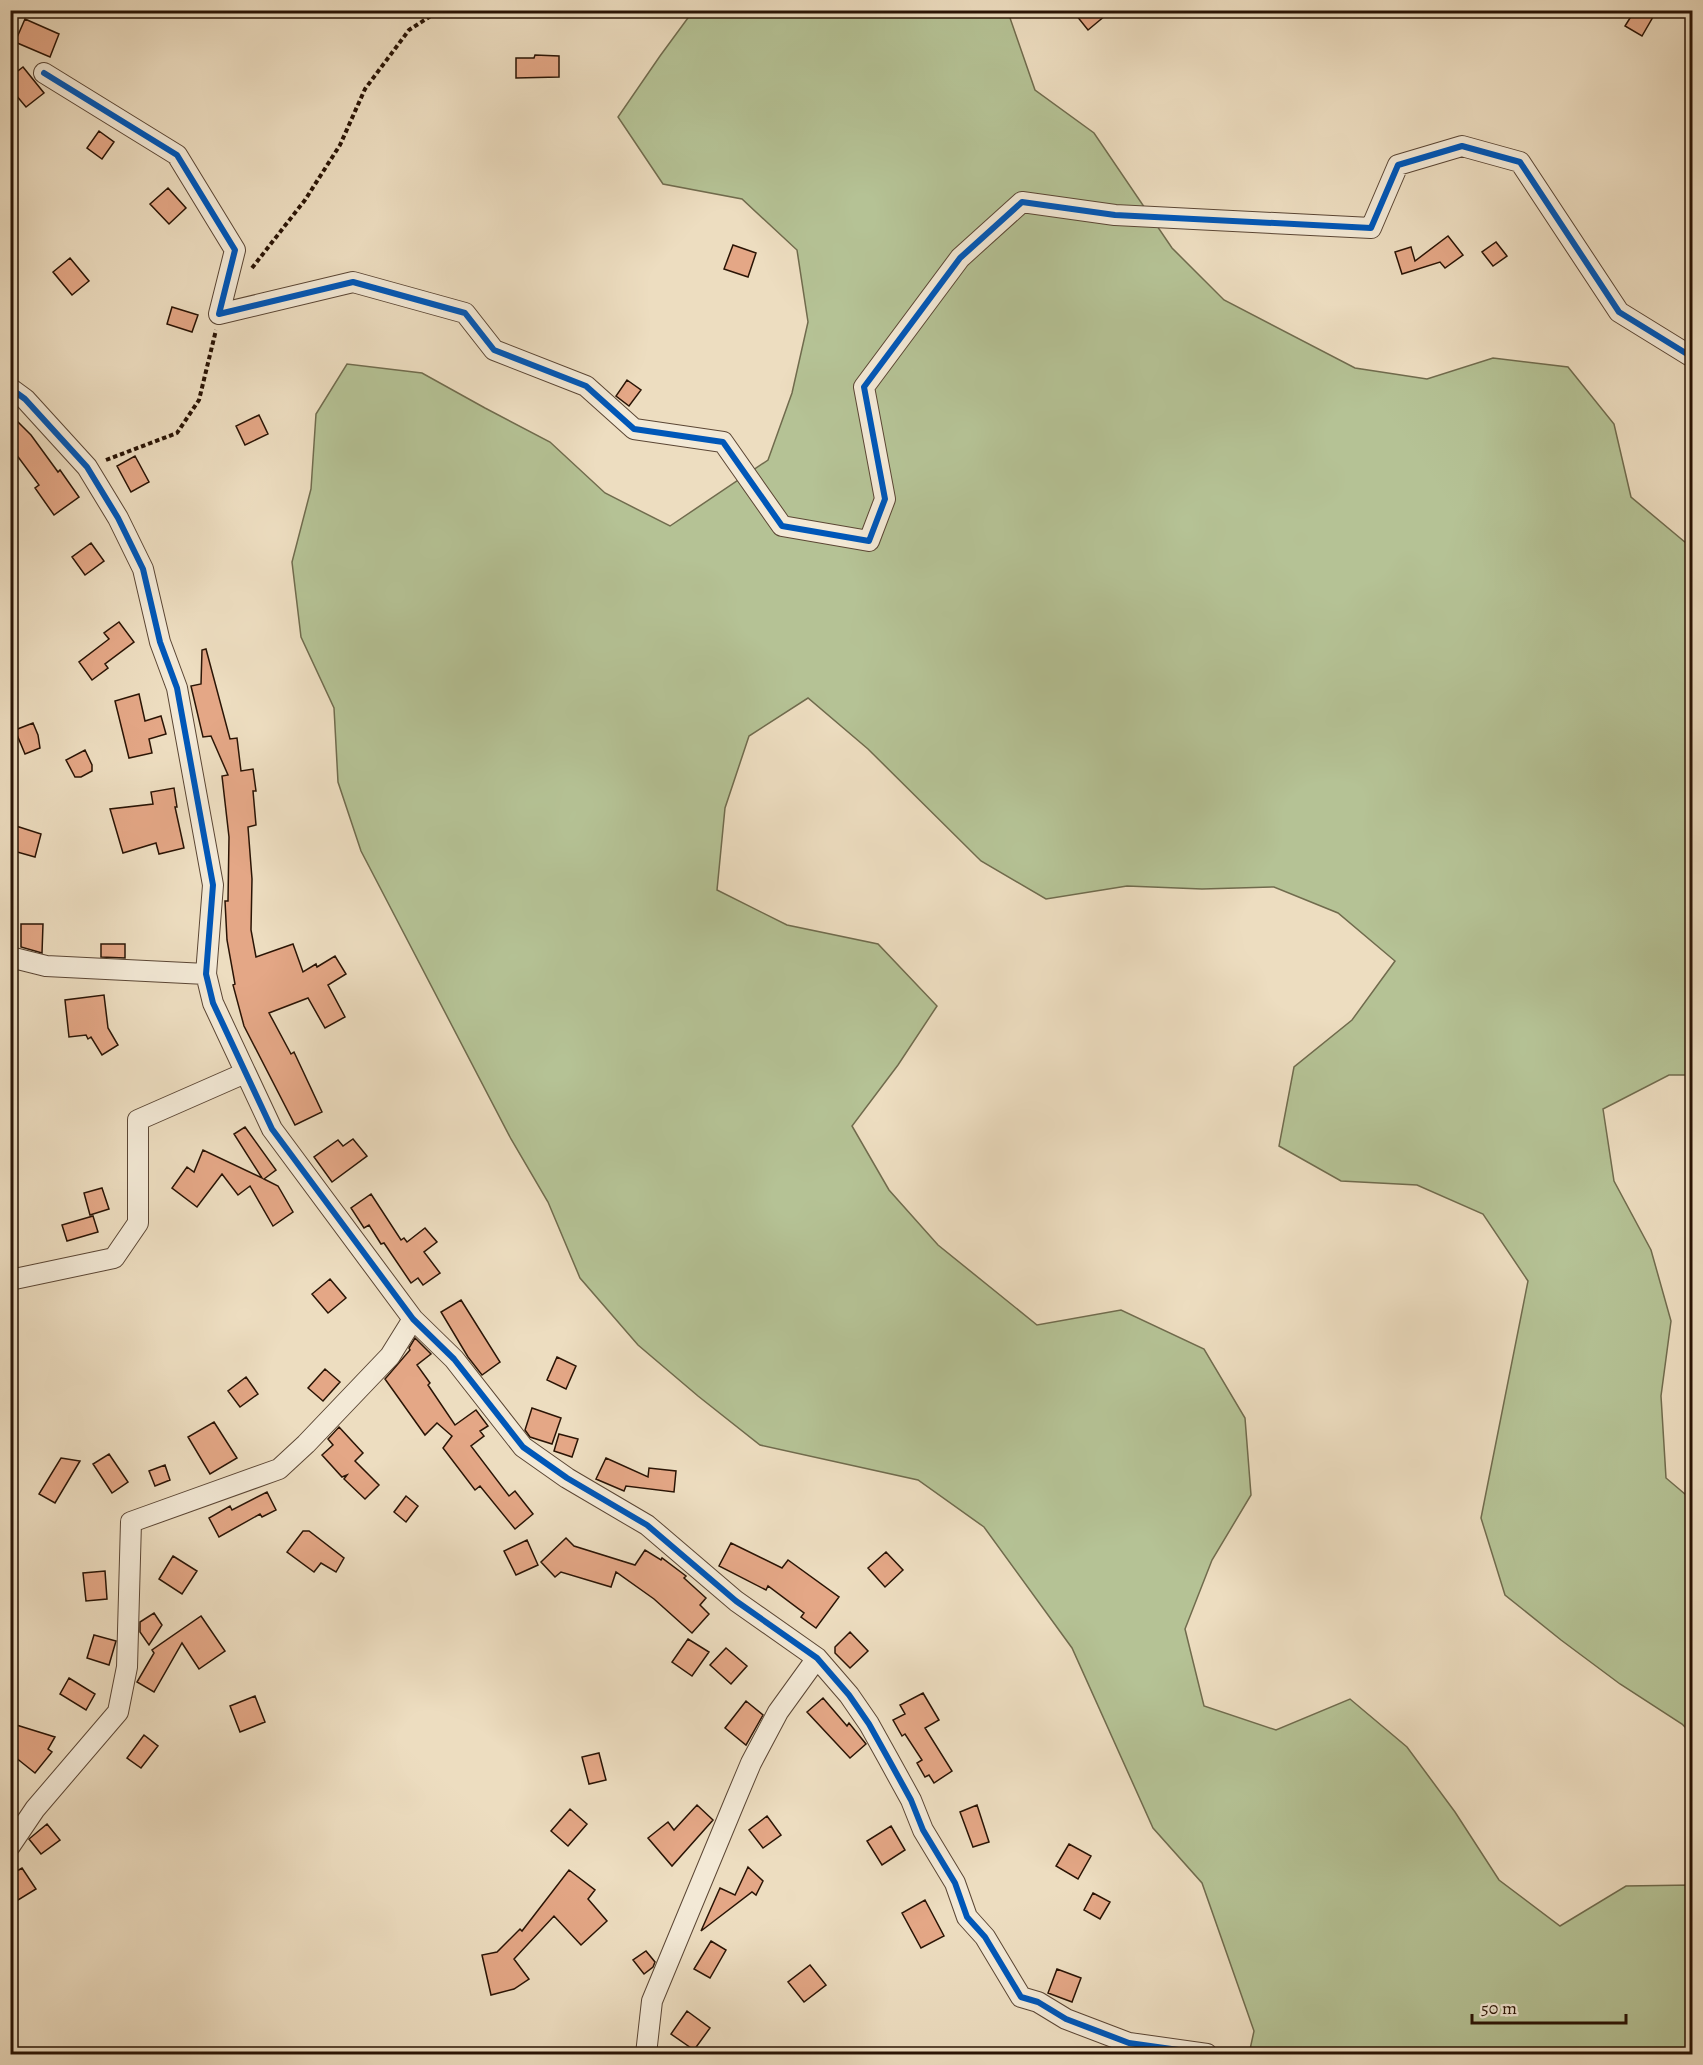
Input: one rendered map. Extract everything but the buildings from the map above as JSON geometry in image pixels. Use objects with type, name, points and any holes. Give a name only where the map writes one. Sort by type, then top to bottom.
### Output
[{"type":"street","points":[[44,73],[177,155],[235,250],[219,314],[353,282],[465,313],[494,350],[586,386],[634,429],[723,442],[782,526],[869,541],[885,500],[864,387],[960,258],[1022,202],[1115,215],[1371,228],[1398,165],[1462,146],[1520,162],[1619,312],[1692,357]]},
{"type":"street","points":[[10,388],[26,399],[87,467],[118,518],[142,569],[160,642],[177,688],[213,885],[206,974],[213,1003],[272,1129],[413,1318],[453,1359],[523,1447],[567,1478],[647,1525],[735,1601],[817,1658],[849,1695],[869,1724],[911,1800],[923,1830],[955,1883],[967,1917],[985,1937],[1021,1996],[1038,2002],[1066,2019],[1129,2043],[1207,2055]]},
{"type":"street","points":[[10,957],[46,966],[206,974]]},
{"type":"street","points":[[10,1281],[114,1258],[138,1223],[138,1120],[245,1073]]},
{"type":"street","points":[[10,1845],[35,1809],[118,1712],[128,1667],[131,1522],[279,1469],[390,1356],[413,1318]]},
{"type":"street","points":[[646,2055],[652,2001],[739,1792],[778,1712],[817,1658]]},
{"type":"path","points":[[247,275],[305,200],[340,145],[365,90],[409,30],[440,10]]},
{"type":"path","points":[[87,467],[177,433],[199,400],[219,314]]},
{"type":"green space","points":[[693,11],[1011,11],[1010,18],[1035,90],[1094,133],[1172,248],[1224,300],[1355,368],[1427,379],[1493,358],[1568,367],[1614,424],[1631,497],[1692,548],[1692,1075],[1669,1075],[1603,1109],[1614,1181],[1651,1250],[1671,1321],[1661,1396],[1666,1478],[1692,1500],[1692,1734],[1682,1724],[1620,1684],[1505,1595],[1481,1518],[1528,1281],[1483,1214],[1417,1185],[1341,1181],[1279,1146],[1294,1067],[1352,1020],[1395,961],[1338,913],[1274,887],[1202,889],[1127,886],[1046,899],[981,861],[868,749],[808,698],[749,736],[725,808],[717,890],[787,925],[878,944],[937,1006],[898,1065],[852,1126],[889,1190],[938,1245],[1037,1325],[1121,1310],[1204,1349],[1245,1418],[1251,1495],[1212,1560],[1185,1629],[1204,1706],[1276,1730],[1350,1699],[1407,1747],[1455,1812],[1499,1880],[1560,1926],[1626,1886],[1692,1885],[1692,2054],[1249,2054],[1254,2031],[1202,1883],[1153,1828],[1072,1648],[984,1527],[918,1480],[760,1445],[638,1345],[580,1278],[548,1202],[511,1139],[361,851],[338,782],[334,708],[301,637],[292,562],[311,489],[316,414],[347,364],[422,373],[550,442],[605,493],[670,526],[768,460],[792,393],[808,322],[797,250],[742,199],[663,184],[618,117]]},
{"type":"cycle path","points":[[44,73],[177,155],[235,250],[219,314],[353,282],[465,313],[494,350],[586,386],[634,429],[723,442],[782,526],[869,541],[885,499],[864,387],[960,258],[1022,202],[1115,215],[1371,228],[1398,165],[1462,146],[1520,162],[1619,312],[1692,357]]},
{"type":"cycle path","points":[[10,388],[25,399],[87,467],[118,518],[143,569],[160,642],[177,688],[213,885],[206,974],[213,1003],[272,1129],[413,1319],[454,1359],[523,1447],[567,1478],[647,1525],[736,1601],[817,1658],[849,1695],[869,1724],[911,1800],[923,1830],[955,1883],[967,1917],[985,1937],[1021,1997],[1038,2002],[1066,2019],[1129,2043],[1207,2054]]}]
